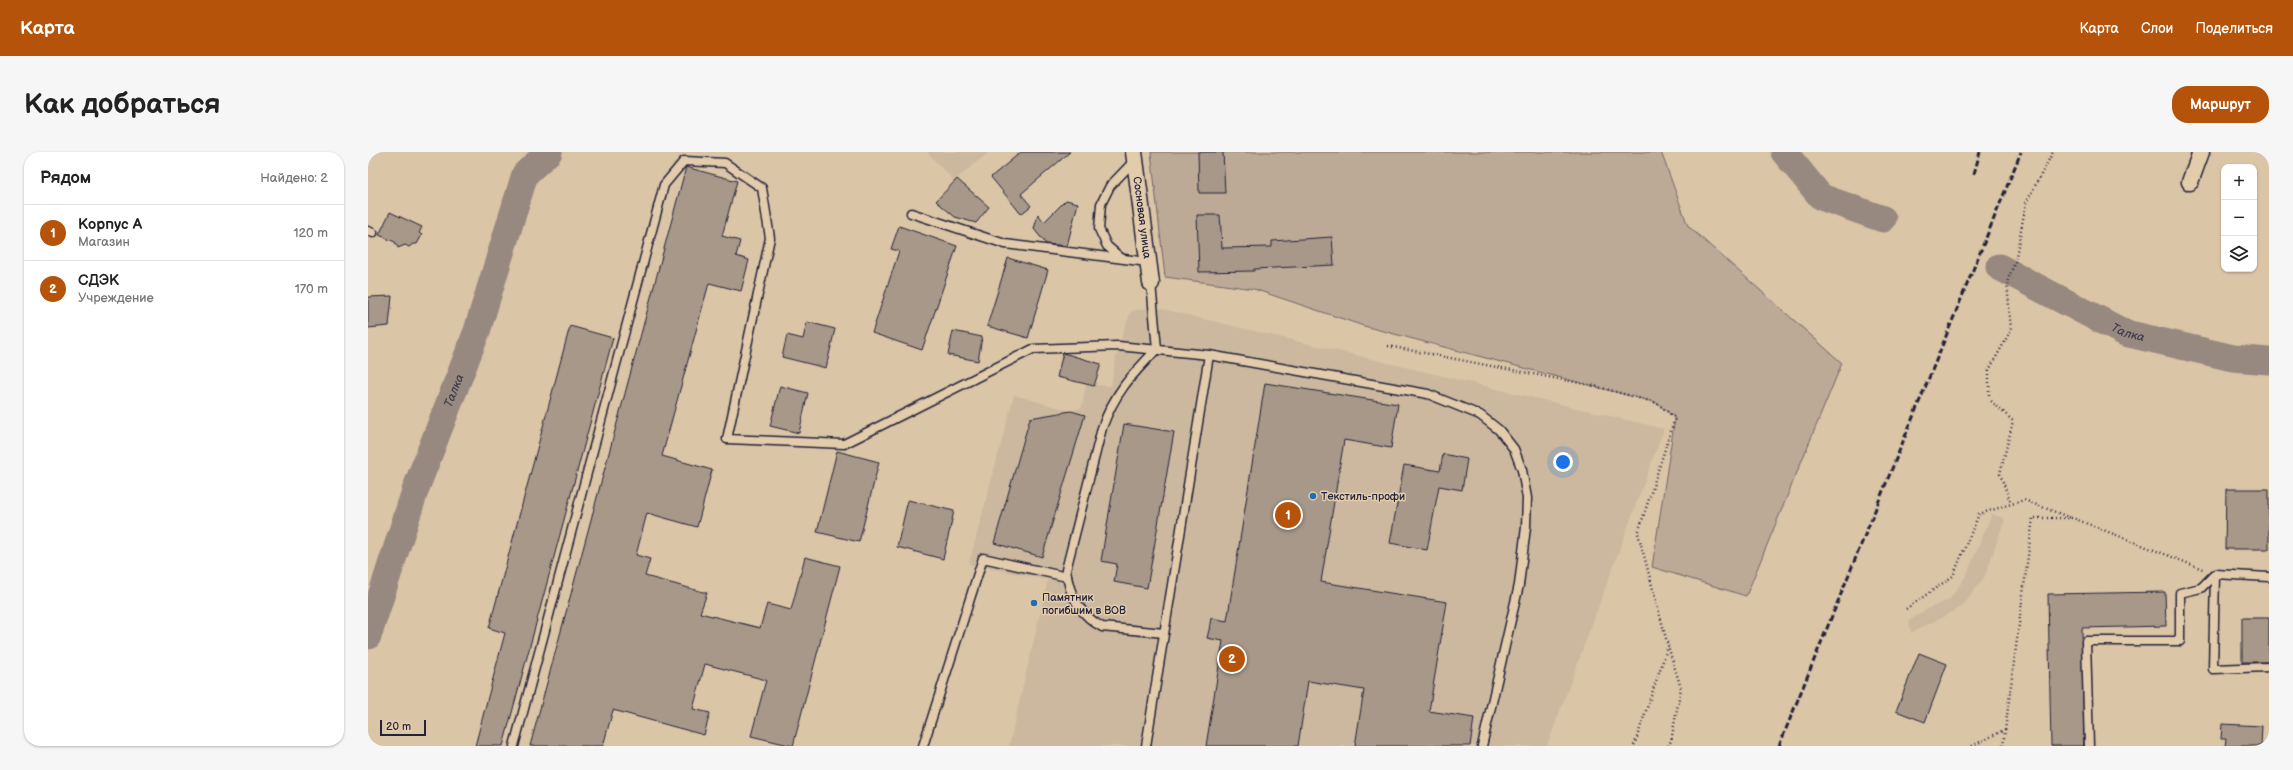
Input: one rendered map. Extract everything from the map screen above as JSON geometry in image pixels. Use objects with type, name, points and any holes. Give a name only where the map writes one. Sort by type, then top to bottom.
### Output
[{"type":"street","points":[[2190,182],[2201,152]]},
{"type":"street","name":"Сосновая улица","points":[[1135,156],[1151,283]]},
{"type":"lane","points":[[1121,258],[1107,246],[1099,229],[1101,204],[1110,186],[1135,156]]},
{"type":"lane","points":[[514,746],[664,186],[684,161],[725,163],[762,188],[770,238],[727,439],[844,444],[1033,349],[1118,346],[1209,355],[1428,394],[1480,415],[1499,430],[1514,449],[1522,470],[1526,498],[1526,527],[1519,585],[1482,746]]},
{"type":"lane","points":[[911,213],[1005,244],[1106,258],[1121,258],[1148,262]]},
{"type":"lane","points":[[1151,283],[1157,349],[1120,389],[1109,407],[1102,428],[1066,570],[1068,584],[1078,604],[1094,623],[1102,627],[1164,633]]},
{"type":"lane","points":[[1146,746],[1209,355]]},
{"type":"lane","points":[[923,746],[984,558],[1067,577]]},
{"type":"lane","points":[[2215,574],[2213,669],[2269,667]]},
{"type":"lane","points":[[2089,746],[2086,641],[2180,641],[2180,593],[2201,588],[2215,574],[2269,577]]},
{"type":"path","points":[[2010,501],[2000,474],[2013,421],[1989,400],[1989,370],[2011,330],[2007,282],[2015,262],[2026,203],[2053,152]]},
{"type":"path","points":[[1388,346],[1595,386],[1657,403],[1675,418],[1638,533],[1668,646],[1681,688],[1671,741],[1668,746]]},
{"type":"path","points":[[1906,609],[1953,576],[1979,514],[2024,500],[2215,574]]},
{"type":"path","points":[[2003,746],[2033,518],[2073,518]]},
{"type":"path","points":[[1634,746],[1668,646]]},
{"type":"path","points":[[1972,746],[2005,730]]},
{"type":"shaded area","points":[[927,152],[989,152],[954,181]]},
{"type":"shaded area","points":[[1151,152],[1661,152],[1688,226],[1842,363],[1746,596],[1652,567],[1675,418],[1657,403],[1364,326],[1254,289],[1165,277]]},
{"type":"shaded area","name":"Текстиль-профи","points":[[1154,307],[1664,429],[1547,746],[1009,746],[1048,580],[969,564],[1014,395],[1071,411],[1082,407],[1086,384],[1111,386],[1118,346],[1131,311]]},
{"type":"shaded area","points":[[1992,514],[2005,519],[1985,576],[1962,607],[1911,633],[1909,621],[1927,609],[1949,600],[1966,576]]},
{"type":"building","points":[[1021,152],[1070,152],[1021,194],[1031,206],[1021,214],[991,177]]},
{"type":"building","points":[[1198,152],[1223,152],[1225,193],[1199,193]]},
{"type":"building","points":[[686,167],[737,181],[722,236],[740,241],[736,256],[749,260],[741,291],[709,283],[662,456],[712,470],[697,527],[647,513],[636,555],[650,559],[645,576],[707,593],[700,613],[760,628],[767,604],[791,610],[805,557],[840,566],[793,746],[751,736],[766,680],[705,664],[693,709],[710,713],[704,735],[613,710],[603,746],[530,746]]},
{"type":"building","points":[[957,179],[989,207],[976,223],[955,217],[936,201]]},
{"type":"building","points":[[1066,200],[1078,203],[1067,246],[1046,244],[1034,229],[1038,214],[1044,222]]},
{"type":"building","points":[[390,212],[422,227],[419,233],[422,235],[417,244],[413,244],[409,247],[405,245],[398,248],[395,242],[379,235]]},
{"type":"building","points":[[1197,215],[1220,215],[1222,248],[1272,247],[1272,241],[1332,237],[1334,265],[1254,269],[1254,271],[1199,272]]},
{"type":"building","points":[[899,226],[957,246],[922,350],[872,333],[899,251],[891,249]]},
{"type":"building","points":[[1008,258],[1048,270],[1028,338],[987,326]]},
{"type":"building","points":[[392,296],[389,326],[368,328],[368,297]]},
{"type":"building","points":[[807,322],[835,329],[826,368],[782,357],[787,335],[803,339]]},
{"type":"building","points":[[570,326],[613,338],[503,746],[475,746],[505,633],[489,628]]},
{"type":"building","points":[[953,331],[982,337],[978,361],[948,355]]},
{"type":"building","points":[[1063,353],[1101,364],[1094,386],[1057,377]]},
{"type":"building","points":[[1265,383],[1398,404],[1391,448],[1344,440],[1321,582],[1447,602],[1429,711],[1474,718],[1470,746],[1355,746],[1364,690],[1308,681],[1298,746],[1206,746],[1223,641],[1207,638],[1211,618],[1227,621]]},
{"type":"building","points":[[780,386],[808,393],[799,433],[770,426]]},
{"type":"building","points":[[1071,411],[1085,415],[1042,557],[994,543],[1030,418]]},
{"type":"building","points":[[1124,424],[1174,432],[1147,588],[1114,582],[1117,564],[1101,561]]},
{"type":"building","points":[[837,451],[879,462],[859,542],[817,532]]},
{"type":"building","points":[[1443,454],[1467,459],[1462,490],[1439,486],[1427,550],[1390,543],[1404,465],[1440,471]]},
{"type":"building","points":[[2226,489],[2269,489],[2269,549],[2225,549]]},
{"type":"building","points":[[908,500],[954,511],[943,559],[897,547]]},
{"type":"building","points":[[2165,592],[2166,626],[2082,628],[2084,746],[2051,746],[2048,594]]},
{"type":"building","points":[[2242,618],[2269,618],[2269,662],[2242,662]]},
{"type":"building","points":[[1919,653],[1947,664],[1925,722],[1896,711]]},
{"type":"building","points":[[2222,724],[2262,726],[2261,746],[2225,746],[2226,739],[2221,739]]},
{"type":"waterway","name":"Талка","points":[[368,636],[416,488],[477,331],[525,174],[549,152]]},
{"type":"waterway","name":"Талка","points":[[1784,152],[1821,197],[1883,219]]},
{"type":"waterway","name":"Талка","points":[[1999,267],[2125,333],[2233,358],[2269,361]]},
{"type":"railway","points":[[1974,174],[1980,152]]},
{"type":"railway","points":[[1779,746],[2021,152]]},
{"type":"place","name":"Текстиль-профи","points":[[1313,496]]},
{"type":"place","name":"Корпус А","points":[[1288,515]]},
{"type":"place","name":"Памятник погибшим в ВОВ","points":[[1034,603]]},
{"type":"place","name":"СДЭК","points":[[1232,659]]}]
